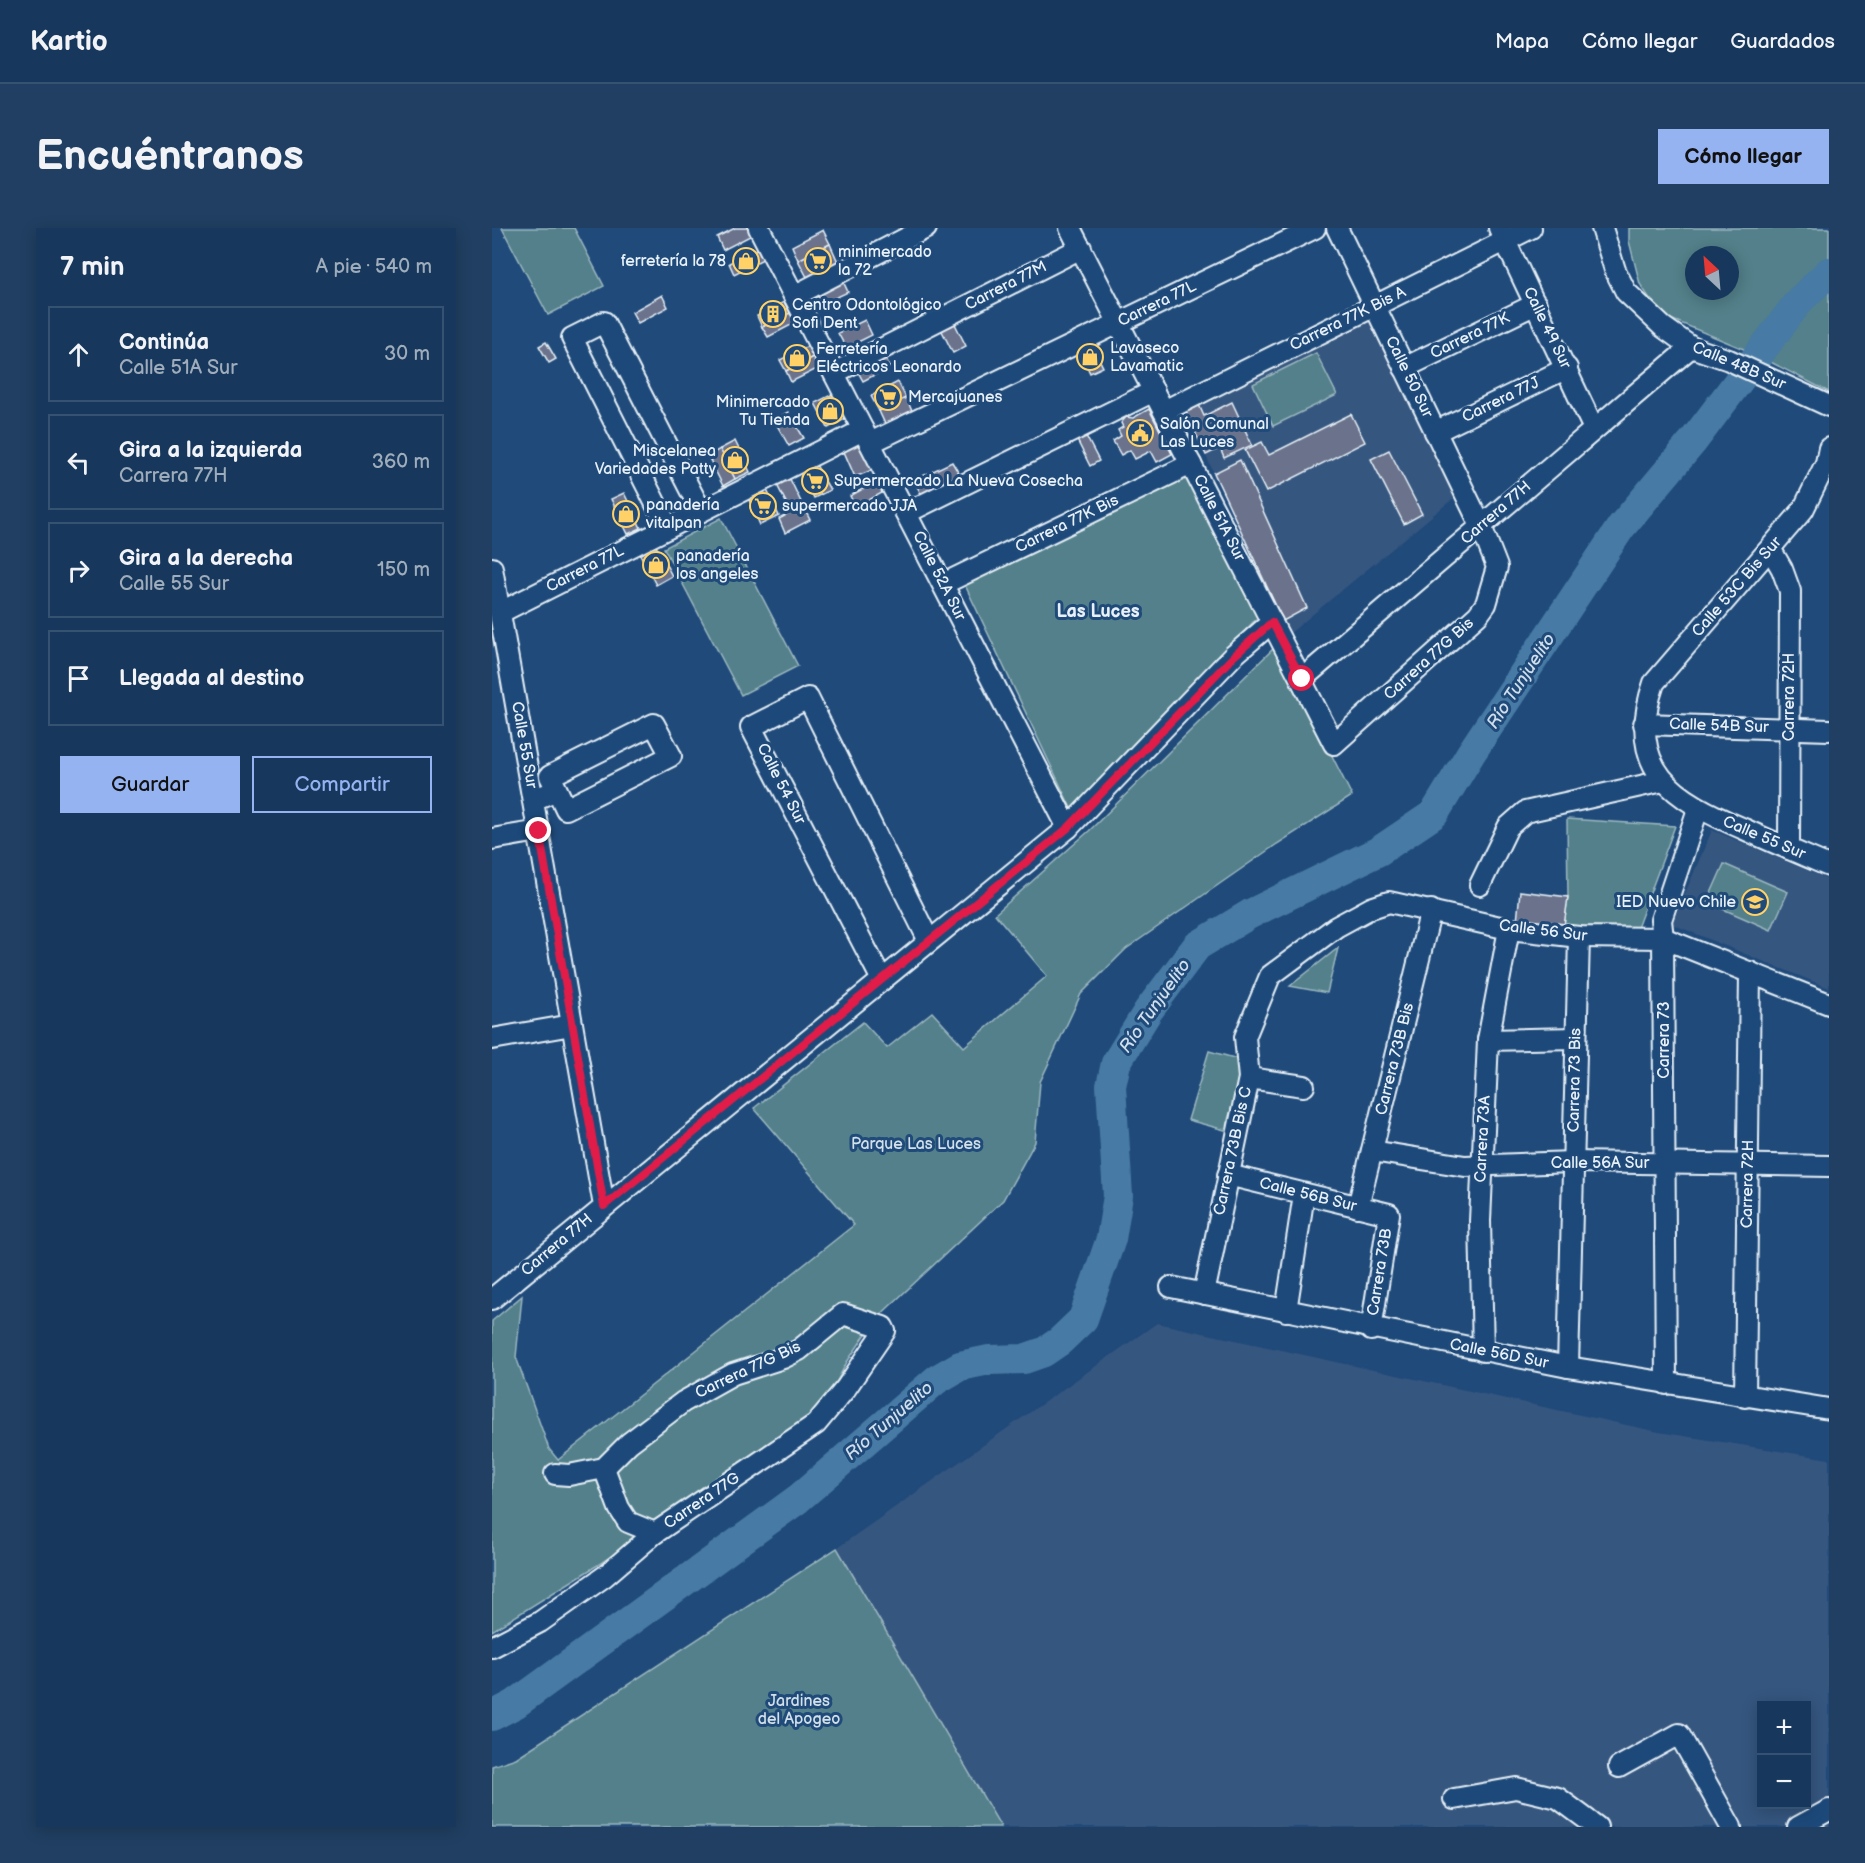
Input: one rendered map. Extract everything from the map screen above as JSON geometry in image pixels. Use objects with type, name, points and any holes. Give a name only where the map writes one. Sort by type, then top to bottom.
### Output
[{"type":"street","name":"Calle 52A Sur","points":[[759,228],[1068,828]]},
{"type":"street","points":[[794,296],[926,228]]},
{"type":"street","name":"Calle 51A Sur","points":[[1070,228],[1334,744]]},
{"type":"street","name":"Carrera 77L","points":[[501,612],[701,511],[1119,322],[1315,228]]},
{"type":"street","name":"Carrera 77K Bis A","points":[[1164,411],[1374,306],[1502,234],[1531,228]]},
{"type":"street","name":"Calle 48B Sur","points":[[1602,228],[1615,270],[1626,292],[1643,311],[1691,347],[1729,360],[1829,406]]},
{"type":"street","name":"Calle 50 Sur","points":[[1343,230],[1374,306],[1481,526]]},
{"type":"street","name":"Calle 49 Sur","points":[[1502,234],[1594,429]]},
{"type":"street","name":"Carrera 77M","points":[[834,373],[1081,248]]},
{"type":"street","name":"Carrera 77K","points":[[1404,368],[1536,304]]},
{"type":"street","points":[[668,528],[572,338],[604,322],[701,511]]},
{"type":"street","name":"Carrera 77H","points":[[1302,679],[1691,347]]},
{"type":"street","name":"Carrera 77J","points":[[1435,432],[1567,368]]},
{"type":"street","points":[[906,513],[1154,391]]},
{"type":"street","name":"Calle 53C Bis Sur","points":[[1644,724],[1646,705],[1654,684],[1803,510],[1826,463],[1829,448]]},
{"type":"street","name":"Carrera 77K Bis","points":[[943,584],[1191,464]]},
{"type":"street","name":"Carrera 77G Bis","points":[[1334,744],[1478,615],[1486,604],[1497,567],[1481,526]]},
{"type":"street","name":"Carrera 72H","points":[[1771,550],[1790,591],[1789,849]]},
{"type":"street","name":"Calle 55 Sur","points":[[492,568],[604,1206]]},
{"type":"street","name":"Carrera 77H","points":[[492,1299],[1068,828],[1234,656],[1272,622]]},
{"type":"street","name":"Calle 54 Sur","points":[[882,980],[751,727],[808,698],[929,941]]},
{"type":"street","points":[[654,724],[671,756],[566,809],[557,790],[550,776],[654,724]]},
{"type":"street","points":[[1644,724],[1648,753],[1663,781],[1698,809]]},
{"type":"street","name":"Calle 54B Sur","points":[[1644,724],[1829,730]]},
{"type":"street","points":[[1480,885],[1508,827],[1525,812],[1663,781]]},
{"type":"street","points":[[533,800],[557,790]]},
{"type":"street","name":"Calle 55 Sur","points":[[1698,809],[1829,866]]},
{"type":"street","name":"Carrera 73","points":[[1666,1384],[1664,938],[1660,920],[1698,809]]},
{"type":"street","points":[[492,839],[539,831]]},
{"type":"street","name":"Calle 56 Sur","points":[[1269,976],[1336,927],[1371,908],[1389,902],[1509,929],[1579,937],[1664,938],[1829,1004]]},
{"type":"street","name":"Carrera 73B Bis","points":[[1358,1207],[1431,910]]},
{"type":"street","name":"Carrera 73A","points":[[1483,1351],[1480,1221],[1488,1040],[1509,929]]},
{"type":"street","name":"Carrera 73 Bis","points":[[1568,1367],[1579,937]]},
{"type":"street","name":"Carrera 72H","points":[[1745,1397],[1750,972]]},
{"type":"street","name":"Carrera 73B Bis C","points":[[1204,1294],[1249,1078],[1245,1036],[1269,976]]},
{"type":"street","points":[[492,1039],[572,1025]]},
{"type":"street","points":[[1488,1040],[1576,1038]]},
{"type":"street","points":[[1249,1078],[1304,1086]]},
{"type":"street","name":"Calle 56A Sur","points":[[1372,1150],[1465,1166],[1482,1163],[1573,1162],[1829,1166]]},
{"type":"street","name":"Calle 56B Sur","points":[[1228,1175],[1389,1214]]},
{"type":"street","points":[[1286,1311],[1304,1194]]},
{"type":"street","name":"Carrera 73B","points":[[1371,1329],[1389,1214]]},
{"type":"street","name":"Calle 56D Sur","points":[[1172,1287],[1568,1367],[1829,1409]]},
{"type":"street","name":"Carrera 77G Bis","points":[[604,1468],[629,1443],[683,1402],[733,1374],[769,1363],[799,1350],[838,1317],[849,1314],[883,1327]]},
{"type":"street","name":"Carrera 77G","points":[[492,1647],[540,1622],[605,1576],[655,1533],[816,1425],[846,1388],[885,1331],[883,1327]]},
{"type":"street","points":[[555,1474],[569,1475],[604,1468],[619,1508],[628,1522],[655,1533]]},
{"type":"street","points":[[1619,1767],[1679,1734],[1731,1827]]},
{"type":"street","points":[[1454,1799],[1516,1788],[1558,1798],[1597,1827]]},
{"type":"street","points":[[1798,1827],[1829,1810]]},
{"type":"shaded area","points":[[1370,319],[1455,497],[1289,634],[1185,411]]},
{"type":"shaded area","name":"IED Nuevo Chile","points":[[1712,830],[1829,880],[1829,988],[1672,924]]},
{"type":"shaded area","points":[[1157,1323],[1659,1432],[1829,1459],[1829,1827],[1001,1827],[837,1548]]},
{"type":"green space","points":[[502,228],[574,228],[604,286],[548,315]]},
{"type":"green space","points":[[1629,228],[1829,228],[1829,392],[1751,352],[1661,315],[1640,284],[1629,241]]},
{"type":"green space","points":[[1316,353],[1337,395],[1273,426],[1253,384]]},
{"type":"green space","points":[[1191,475],[1258,617],[1072,810],[965,585]]},
{"type":"green space","points":[[721,518],[798,666],[741,695],[664,548]]},
{"type":"green space","name":"Parque Las Luces","points":[[1277,645],[1352,796],[1277,844],[1126,949],[1081,994],[1040,1082],[1035,1142],[1003,1200],[876,1319],[847,1362],[826,1402],[792,1434],[752,1462],[596,1566],[492,1631],[492,1321],[522,1296],[516,1357],[549,1449],[558,1460],[854,1225],[754,1108],[863,1022],[887,1048],[932,1012],[964,1047],[1047,976],[995,914],[1089,831]]},
{"type":"green space","points":[[1567,819],[1675,826],[1637,928],[1564,926],[1568,897]]},
{"type":"green space","points":[[1724,864],[1788,892],[1771,930],[1707,902]]},
{"type":"green space","points":[[1338,948],[1327,993],[1290,986]]},
{"type":"green space","points":[[1209,1051],[1245,1061],[1225,1130],[1188,1120]]},
{"type":"green space","name":"Jardines del Apogeo","points":[[837,1548],[1001,1827],[492,1827],[492,1766],[516,1758]]},
{"type":"building","points":[[735,228],[748,228],[752,235],[723,250],[717,237]]},
{"type":"building","points":[[823,230],[830,244],[798,260],[792,246]]},
{"type":"building","name":"minimercado la 72","points":[[830,244],[838,262],[807,277],[798,260]]},
{"type":"building","name":"ferretería la 78","points":[[759,248],[763,259],[734,274],[729,263]]},
{"type":"building","points":[[842,279],[848,292],[822,304],[816,292]]},
{"type":"building","points":[[662,295],[668,307],[638,323],[632,312]]},
{"type":"building","name":"Centro Odontológico Sofi Dent","points":[[784,302],[790,313],[762,327],[757,316]]},
{"type":"building","points":[[790,313],[795,323],[768,337],[762,327]]},
{"type":"building","points":[[952,318],[966,346],[953,353],[939,325]]},
{"type":"building","points":[[865,320],[872,335],[846,348],[838,333]]},
{"type":"building","name":"Lavaseco Lavamatic","points":[[1090,341],[1103,367],[1090,373],[1078,347]]},
{"type":"building","points":[[546,342],[556,359],[549,363],[539,346]]},
{"type":"building","name":"Ferretería Eléctricos Leonardo","points":[[808,346],[813,357],[786,371],[780,360]]},
{"type":"building","points":[[885,356],[890,367],[863,381],[857,370]]},
{"type":"building","points":[[813,357],[819,368],[791,382],[786,371]]},
{"type":"building","name":"Mercajuanes","points":[[898,382],[906,398],[879,411],[871,396]]},
{"type":"building","name":"Minimercado Tu Tienda","points":[[833,394],[845,419],[828,428],[815,403]]},
{"type":"building","points":[[906,398],[912,411],[885,424],[879,411]]},
{"type":"building","points":[[1232,402],[1252,445],[1224,458],[1220,448],[1206,455],[1185,411],[1199,405],[1204,416]]},
{"type":"building","name":"Salón Comunal Las Luces","points":[[1149,409],[1172,454],[1157,462],[1151,451],[1135,459],[1130,450],[1121,455],[1113,441],[1121,436],[1118,430],[1123,427],[1121,423],[1126,417],[1133,418]]},
{"type":"building","points":[[788,412],[804,438],[789,446],[774,420]]},
{"type":"building","points":[[1351,414],[1365,442],[1266,492],[1245,450],[1262,442],[1269,455]]},
{"type":"building","points":[[1085,434],[1099,461],[1090,466],[1076,438]]},
{"type":"building","points":[[859,439],[872,470],[855,477],[842,447]]},
{"type":"building","name":"Miscelanea Variedades Patty","points":[[735,441],[750,472],[735,479],[720,449]]},
{"type":"building","points":[[720,449],[735,479],[723,486],[708,456]]},
{"type":"building","points":[[1389,450],[1422,514],[1404,524],[1371,459]]},
{"type":"building","points":[[1240,460],[1307,608],[1283,621],[1214,473]]},
{"type":"building","points":[[952,462],[961,477],[922,496],[914,480]]},
{"type":"building","name":"Supermercado La Nueva Cosecha","points":[[815,463],[830,490],[814,498],[800,471]]},
{"type":"building","points":[[789,477],[802,504],[790,510],[776,483]]},
{"type":"building","points":[[877,481],[882,493],[856,507],[850,496]]},
{"type":"building","name":"supermercado JJA","points":[[766,488],[779,516],[760,525],[748,497]]},
{"type":"building","name":"panadería vitalpan","points":[[624,493],[641,528],[628,534],[611,499]]},
{"type":"building","points":[[803,506],[810,520],[785,533],[779,519]]},
{"type":"building","name":"panadería los angeles","points":[[656,546],[672,576],[656,585],[640,554]]},
{"type":"building","points":[[1520,891],[1568,897],[1564,926],[1517,922]]},
{"type":"waterway","name":"Río Tunjuelito","points":[[492,1716],[515,1704],[798,1499],[936,1380],[960,1366],[989,1360],[1024,1359],[1044,1352],[1060,1341],[1083,1319],[1111,1239],[1118,1196],[1111,1086],[1116,1063],[1148,1011],[1197,946],[1250,914],[1379,851],[1434,814],[1471,753],[1621,527],[1694,440],[1799,301],[1829,272]]},
{"type":"place","name":"ferretería la 78","points":[[746,261]]},
{"type":"place","name":"minimercado la 72","points":[[818,261]]},
{"type":"place","name":"Centro Odontológico Sofi Dent","points":[[773,314]]},
{"type":"place","name":"Lavaseco Lavamatic","points":[[1090,357]]},
{"type":"place","name":"Ferretería Eléctricos Leonardo","points":[[797,358]]},
{"type":"place","name":"Mercajuanes","points":[[888,397]]},
{"type":"place","name":"Minimercado Tu Tienda","points":[[830,411]]},
{"type":"place","name":"Salón Comunal Las Luces","points":[[1140,433]]},
{"type":"place","name":"Miscelanea Variedades Patty","points":[[735,460]]},
{"type":"place","name":"Supermercado La Nueva Cosecha","points":[[815,481]]},
{"type":"place","name":"supermercado JJA","points":[[763,506]]},
{"type":"place","name":"panadería vitalpan","points":[[626,514]]},
{"type":"place","name":"panadería los angeles","points":[[656,565]]},
{"type":"place","name":"IED Nuevo Chile","points":[[1755,902]]},
{"type":"district","name":"Las Luces","points":[[1098,611]]},
{"type":"route","points":[[539,831],[604,1206],[1068,828],[1234,656],[1272,622],[1302,679]]}]
